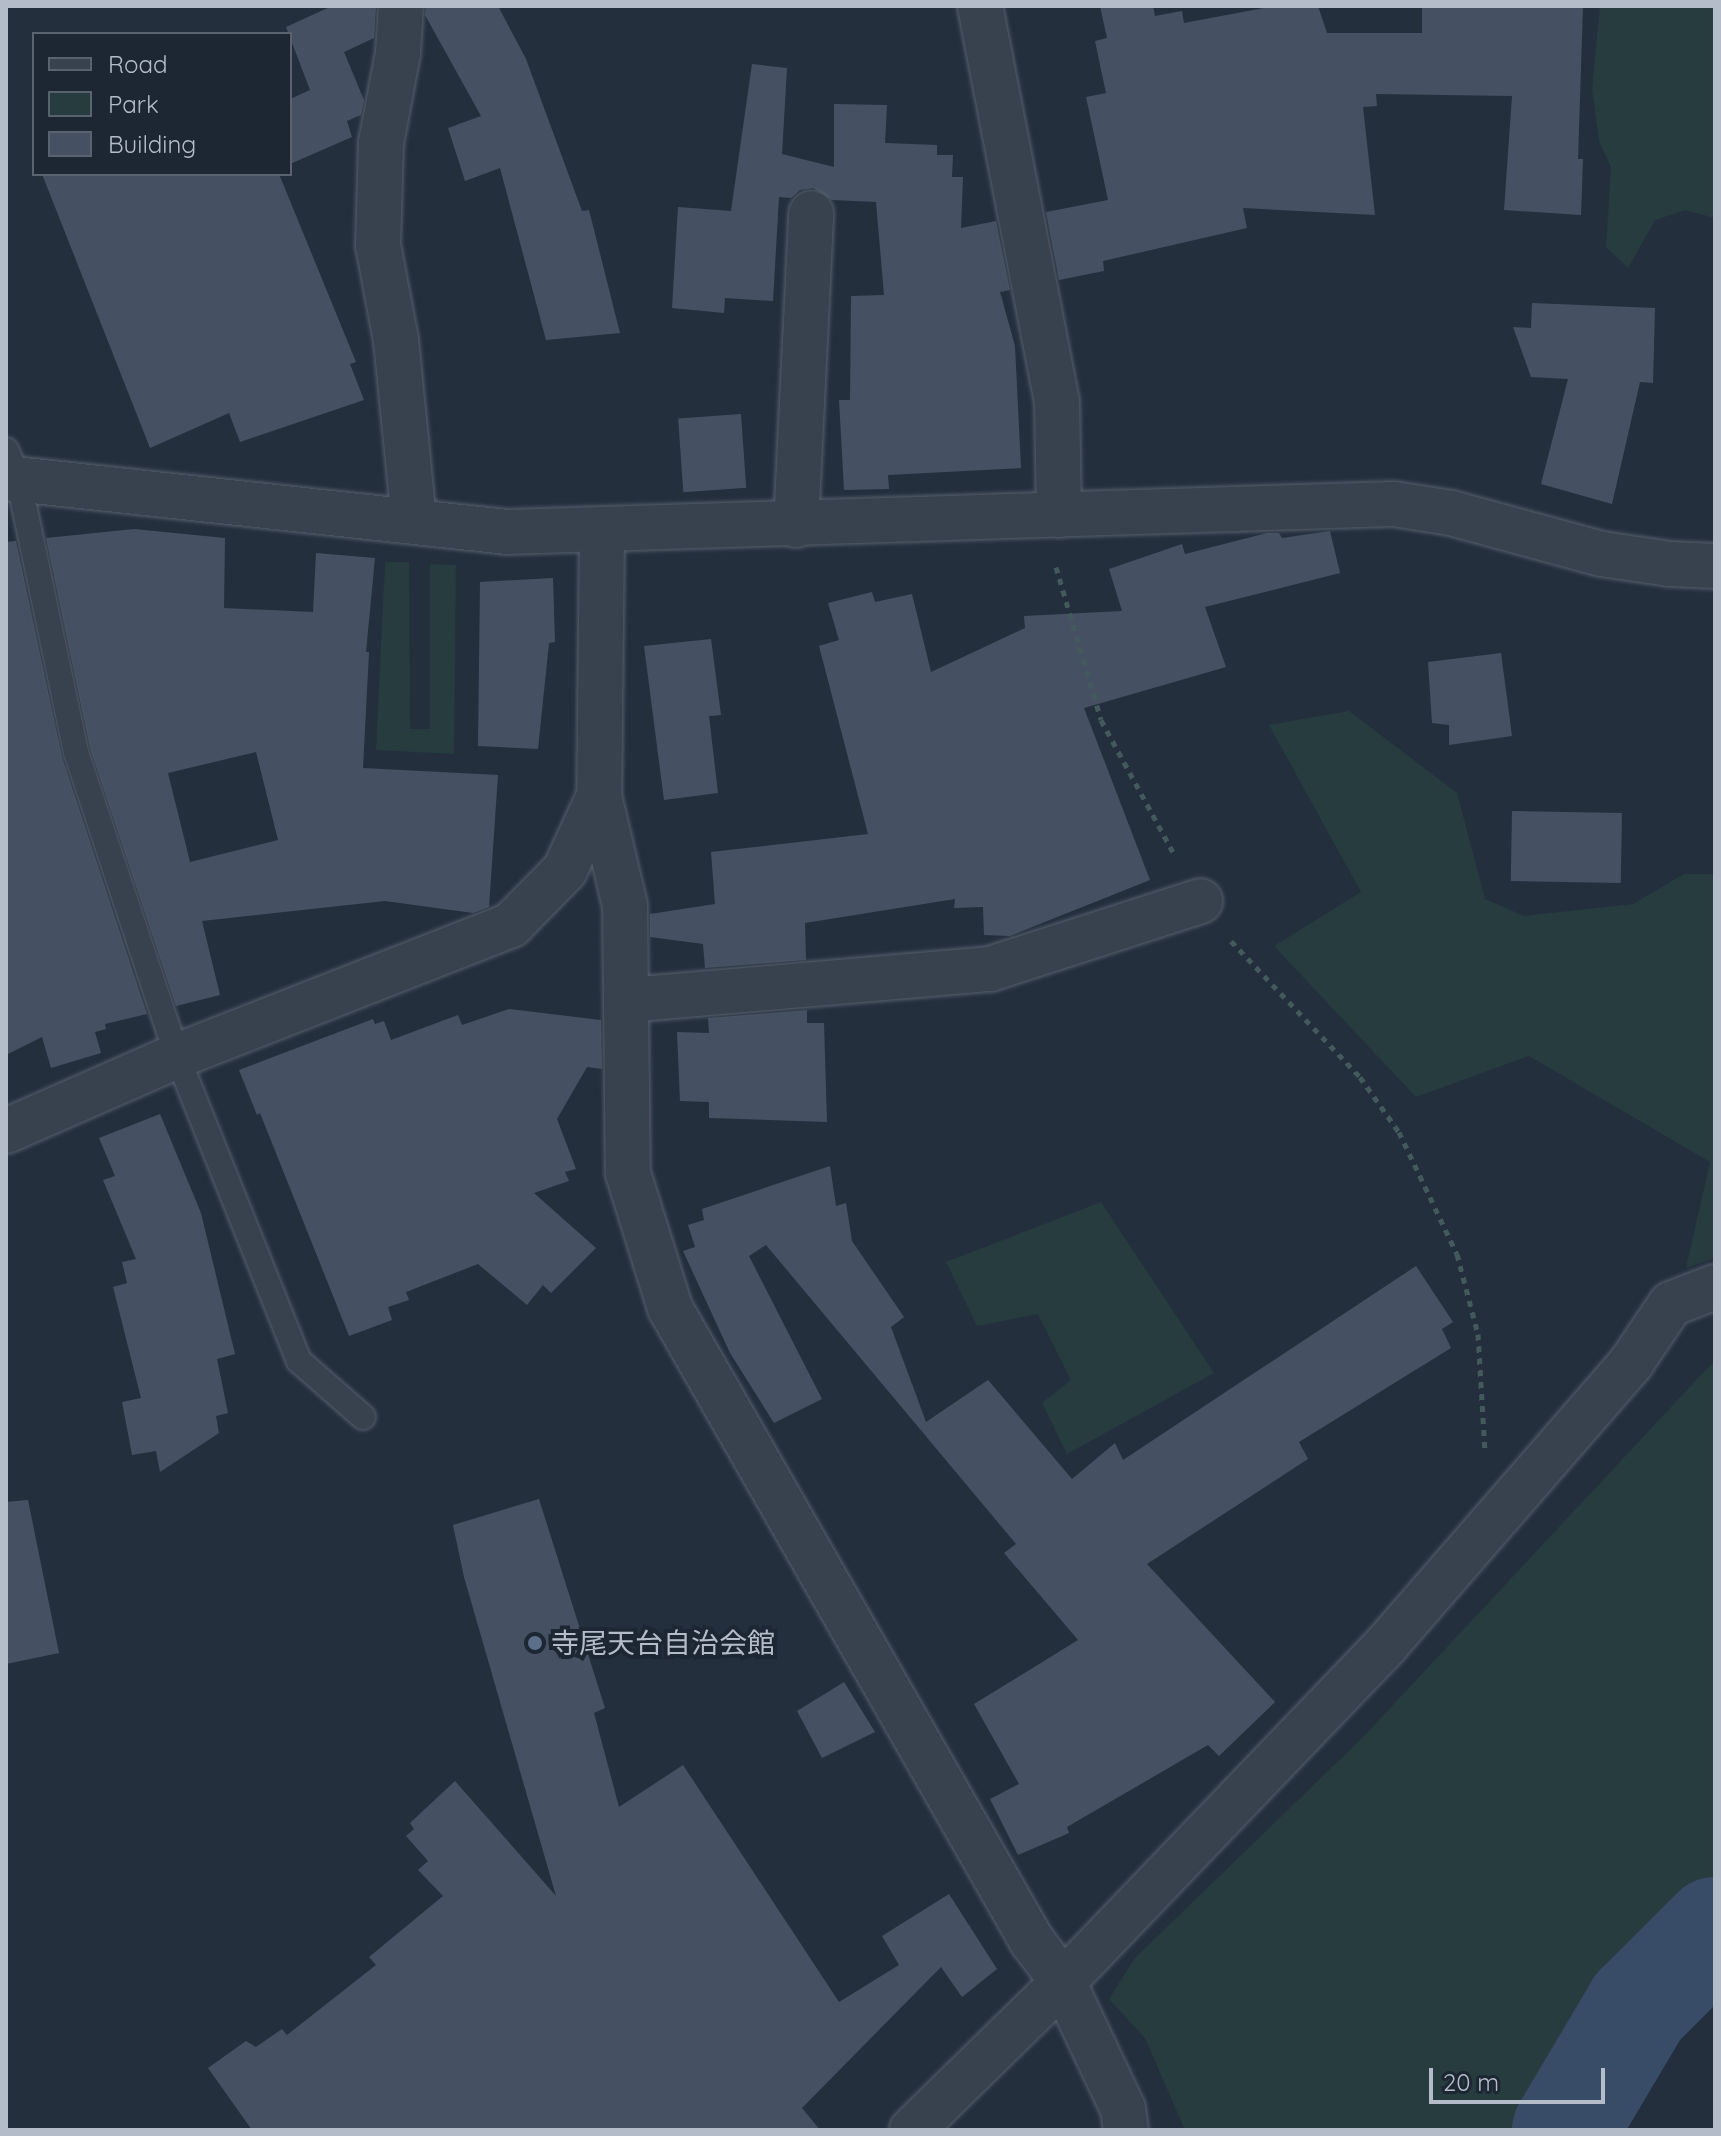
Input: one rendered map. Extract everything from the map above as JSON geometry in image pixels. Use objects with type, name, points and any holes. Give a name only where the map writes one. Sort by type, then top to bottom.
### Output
[{"type":"street","points":[[401,6],[398,53],[381,143],[378,245],[396,340],[414,521]]},
{"type":"street","points":[[980,6],[1057,401],[1050,516]]},
{"type":"street","points":[[796,525],[811,213]]},
{"type":"street","points":[[10,469],[507,532],[1394,504],[1451,513],[1602,554],[1715,566]]},
{"type":"street","points":[[602,530],[599,796],[625,906],[628,1173],[670,1308],[1032,1941],[1063,1982],[1123,2109],[1126,2130]]},
{"type":"street","points":[[6,1131],[177,1056],[511,925],[565,870],[599,796]]},
{"type":"street","points":[[628,1000],[990,969],[1200,901]]},
{"type":"street","points":[[912,2130],[1063,1982],[1386,1645],[1631,1363],[1671,1304],[1715,1287]]},
{"type":"lane","points":[[10,469],[76,752],[177,1056],[299,1361],[363,1417]]},
{"type":"path","points":[[1050,516],[1101,720],[1200,901],[1247,961],[1360,1077],[1399,1132],[1457,1254],[1478,1334],[1485,1426],[1486,1529]]},
{"type":"green space","points":[[1600,6],[1715,6],[1715,218],[1685,210],[1655,220],[1628,268],[1606,247],[1611,167],[1599,141],[1592,89]]},
{"type":"green space","points":[[385,562],[409,562],[410,729],[430,729],[430,564],[456,565],[454,754],[376,750]]},
{"type":"green space","points":[[1349,711],[1457,793],[1485,899],[1524,916],[1633,904],[1684,874],[1715,874],[1715,1258],[1686,1268],[1710,1162],[1529,1056],[1416,1097],[1274,946],[1361,892],[1269,725]]},
{"type":"green space","points":[[1101,1202],[1214,1373],[1067,1454],[1042,1403],[1071,1380],[1038,1314],[977,1326],[946,1262]]},
{"type":"green space","points":[[1715,1360],[1715,1910],[1627,1995],[1551,2130],[1185,2130],[1145,2038],[1109,1999],[1135,1958],[1363,1737]]},
{"type":"building","points":[[332,6],[376,6],[374,38],[344,52],[364,100],[361,115],[347,121],[352,137],[292,163],[292,98],[310,90],[292,43],[292,32],[288,32],[286,27]]},
{"type":"building","points":[[426,6],[498,6],[526,59],[582,211],[589,210],[620,333],[546,340],[500,168],[465,181],[448,128],[481,116],[425,15]]},
{"type":"building","points":[[1100,6],[1153,6],[1155,16],[1182,11],[1184,23],[1274,6],[1318,6],[1327,33],[1422,33],[1422,6],[1583,6],[1578,159],[1583,159],[1581,215],[1504,210],[1512,96],[1376,94],[1377,106],[1363,107],[1375,215],[1243,208],[1247,228],[1103,261],[1104,271],[1059,280],[1046,212],[1108,200],[1086,97],[1106,93],[1095,41],[1107,38]]},
{"type":"building","points":[[752,64],[787,68],[782,154],[834,167],[834,104],[887,105],[885,143],[937,145],[937,155],[953,155],[952,177],[963,177],[961,228],[996,221],[1010,290],[1000,292],[1015,346],[1021,468],[888,475],[889,489],[844,490],[839,400],[850,400],[851,296],[884,295],[876,202],[832,200],[813,188],[800,190],[791,198],[779,197],[773,301],[725,298],[724,313],[672,308],[678,207],[731,211]]},
{"type":"building","points":[[43,176],[280,176],[356,362],[350,364],[364,400],[240,442],[229,413],[150,448]]},
{"type":"building","points":[[1532,303],[1655,308],[1653,383],[1640,382],[1612,504],[1541,484],[1568,379],[1531,377],[1513,327],[1531,328]]},
{"type":"building","points":[[741,414],[746,488],[683,492],[678,418]]},
{"type":"building","points":[[134,529],[225,538],[224,608],[313,612],[316,553],[375,558],[366,652],[369,652],[363,768],[498,775],[489,907],[473,913],[385,901],[202,921],[220,995],[176,1006],[90,748],[46,538]],"holes":[[[256,752],[278,840],[190,862],[168,773]]]},
{"type":"building","points":[[1330,531],[1340,573],[1205,607],[1226,667],[1084,708],[1150,880],[1010,936],[984,935],[983,907],[954,908],[955,899],[805,923],[806,960],[705,968],[703,944],[650,937],[650,914],[715,904],[711,852],[868,834],[819,646],[839,640],[828,603],[872,592],[875,602],[912,594],[931,672],[1025,628],[1024,616],[1122,611],[1109,569],[1182,544],[1185,554],[1267,533],[1279,533],[1282,538]]},
{"type":"building","points":[[16,541],[62,757],[147,1014],[105,1024],[106,1029],[95,1032],[101,1053],[51,1068],[42,1037],[6,1055],[6,542]]},
{"type":"building","points":[[553,578],[555,642],[549,643],[538,749],[478,746],[480,582]]},
{"type":"building","points":[[711,639],[721,715],[709,716],[718,793],[664,800],[644,646]]},
{"type":"building","points":[[1501,653],[1512,736],[1449,745],[1449,725],[1432,723],[1428,662]]},
{"type":"building","points":[[1512,811],[1622,813],[1621,883],[1511,881]]},
{"type":"building","points":[[509,1009],[601,1020],[602,1069],[587,1067],[557,1119],[576,1169],[565,1172],[569,1181],[534,1193],[596,1248],[551,1293],[543,1285],[527,1305],[478,1264],[406,1292],[409,1300],[388,1307],[392,1320],[349,1336],[260,1113],[257,1115],[239,1070],[373,1019],[375,1024],[384,1021],[391,1040],[458,1015],[462,1025]]},
{"type":"building","points":[[807,1010],[807,1023],[824,1023],[827,1122],[709,1118],[709,1102],[680,1101],[677,1032],[709,1033],[708,1018]]},
{"type":"building","points":[[160,1114],[201,1213],[235,1354],[217,1359],[228,1413],[216,1416],[219,1433],[160,1472],[156,1451],[132,1455],[122,1402],[141,1398],[113,1287],[127,1283],[122,1262],[136,1259],[103,1180],[115,1176],[99,1138]]},
{"type":"building","points":[[830,1166],[836,1206],[846,1203],[852,1241],[904,1317],[891,1327],[926,1422],[988,1380],[1072,1479],[1115,1443],[1123,1460],[1416,1266],[1453,1322],[1442,1329],[1451,1348],[1299,1442],[1308,1459],[1147,1564],[1275,1702],[1219,1756],[1208,1745],[1067,1827],[1069,1833],[1018,1855],[990,1799],[1019,1784],[974,1704],[1078,1640],[1004,1553],[1016,1544],[766,1245],[749,1256],[822,1399],[774,1423],[730,1353],[683,1251],[695,1247],[688,1225],[704,1220],[702,1209]]},
{"type":"building","points":[[539,1499],[605,1708],[594,1713],[619,1807],[683,1765],[839,2002],[899,1965],[882,1936],[949,1894],[997,1969],[962,1997],[941,1967],[802,2108],[820,2130],[252,2130],[208,2068],[246,2041],[256,2047],[282,2029],[287,2035],[376,1965],[369,1957],[443,1896],[418,1870],[428,1861],[406,1836],[414,1829],[410,1823],[455,1781],[556,1896],[464,1577],[453,1525]]},
{"type":"building","points":[[28,1500],[59,1653],[6,1664],[6,1502]]},
{"type":"building","points":[[844,1682],[875,1732],[822,1758],[797,1711]]},
{"type":"waterway","points":[[1565,2130],[1638,2007],[1715,1930]]},
{"type":"place","name":"寺尾天台自治会館","points":[[535,1643]]}]
